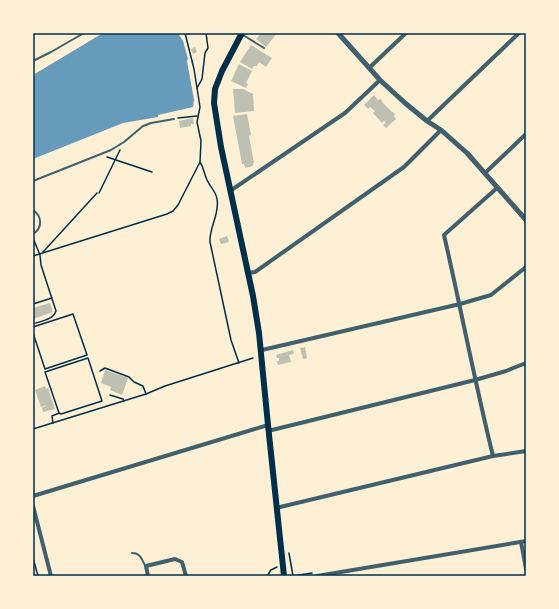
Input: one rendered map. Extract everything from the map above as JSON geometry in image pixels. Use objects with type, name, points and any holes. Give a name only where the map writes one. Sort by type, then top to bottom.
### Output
[{"type":"main road","points":[[242,33],[222,71],[215,89],[215,111],[262,350],[268,428],[284,576]]},
{"type":"street","points":[[338,33],[380,80],[405,103],[427,121],[441,130],[467,153],[526,220]]},
{"type":"street","points":[[369,68],[406,33]]},
{"type":"street","points":[[427,121],[519,33]]},
{"type":"street","points":[[230,191],[345,113],[380,80]]},
{"type":"street","points":[[248,273],[254,272],[404,167],[441,130]]},
{"type":"street","points":[[485,174],[526,134]]},
{"type":"street","points":[[493,456],[474,380],[460,304],[444,235],[497,188]]},
{"type":"street","points":[[262,350],[460,304],[491,295],[526,267]]},
{"type":"street","points":[[33,496],[268,428],[474,380],[506,371],[526,363]]},
{"type":"street","points":[[276,508],[493,456],[526,451]]},
{"type":"street","points":[[33,506],[51,576]]},
{"type":"street","points":[[317,576],[524,542],[526,569]]},
{"type":"street","points":[[148,576],[146,566],[175,559],[182,562],[186,576]]},
{"type":"lane","points":[[33,61],[84,33]]},
{"type":"lane","points":[[242,33],[264,48]]},
{"type":"lane","points":[[33,181],[111,150],[124,142],[143,126],[174,119]]},
{"type":"lane","points":[[33,210],[39,216],[40,220],[39,229],[33,234]]},
{"type":"lane","points":[[132,554],[136,553],[141,556],[146,566]]},
{"type":"path","points":[[33,256],[167,214],[173,211],[178,205],[200,162],[201,140],[197,122],[200,107],[194,69],[185,33]]},
{"type":"path","points":[[197,88],[202,79],[205,53],[208,48],[206,33]]},
{"type":"path","points":[[174,119],[198,116]]},
{"type":"path","points":[[40,253],[98,193],[124,142]]},
{"type":"path","points":[[99,154],[152,172]]},
{"type":"path","points":[[200,162],[206,179],[218,200],[217,209],[210,231],[210,242],[231,340],[239,363]]},
{"type":"path","points":[[33,237],[40,253],[40,265],[55,308],[55,314],[51,318],[34,323],[36,326]]},
{"type":"path","points":[[33,304],[52,298]]},
{"type":"path","points":[[33,327],[73,314],[87,355],[45,369],[34,340],[33,333]]},
{"type":"path","points":[[53,423],[51,416],[61,414],[102,401],[88,358],[45,372],[59,414]]},
{"type":"path","points":[[33,429],[146,394],[165,386],[253,358]]},
{"type":"path","points":[[100,371],[105,368],[130,377],[134,382],[143,386],[146,394]]},
{"type":"path","points":[[123,400],[124,394]]},
{"type":"path","points":[[110,395],[123,400]]},
{"type":"path","points":[[289,553],[291,562],[290,565],[294,576],[308,574],[309,576]]},
{"type":"path","points":[[33,558],[38,576]]},
{"type":"path","points":[[267,576],[271,570],[280,567]]},
{"type":"water","points":[[103,33],[181,33],[179,35],[183,41],[188,59],[187,61],[194,100],[193,107],[158,115],[158,117],[123,123],[33,159],[33,75]]},
{"type":"building","points":[[261,33],[277,33],[266,47],[256,39]]},
{"type":"building","points":[[251,45],[272,58],[266,67],[259,62],[257,66],[254,66],[252,69],[240,62]]},
{"type":"building","points":[[195,47],[197,52],[193,54],[191,49]]},
{"type":"building","points":[[239,64],[252,71],[246,83],[248,84],[246,88],[231,81]]},
{"type":"building","points":[[233,89],[243,89],[253,94],[254,111],[235,113]]},
{"type":"building","points":[[374,95],[378,100],[381,99],[382,102],[395,114],[394,116],[396,119],[386,128],[383,125],[386,123],[384,121],[382,123],[373,113],[375,111],[370,107],[368,109],[364,105]]},
{"type":"building","points":[[247,114],[254,163],[253,166],[245,168],[244,164],[242,164],[233,116]]},
{"type":"building","points":[[193,118],[194,124],[180,128],[179,121]]},
{"type":"building","points":[[227,236],[229,242],[221,244],[219,239]]},
{"type":"building","points":[[50,303],[53,312],[33,319],[33,308]]},
{"type":"building","points":[[305,347],[307,358],[303,359],[300,348]]},
{"type":"building","points":[[293,350],[294,354],[289,355],[291,362],[278,365],[277,361],[279,361],[279,358],[277,358],[276,355]]},
{"type":"building","points":[[105,370],[128,378],[122,395],[110,390],[111,387],[101,383]]},
{"type":"building","points":[[45,386],[46,389],[48,388],[55,409],[43,412],[42,408],[47,405],[41,407],[35,390]]}]
